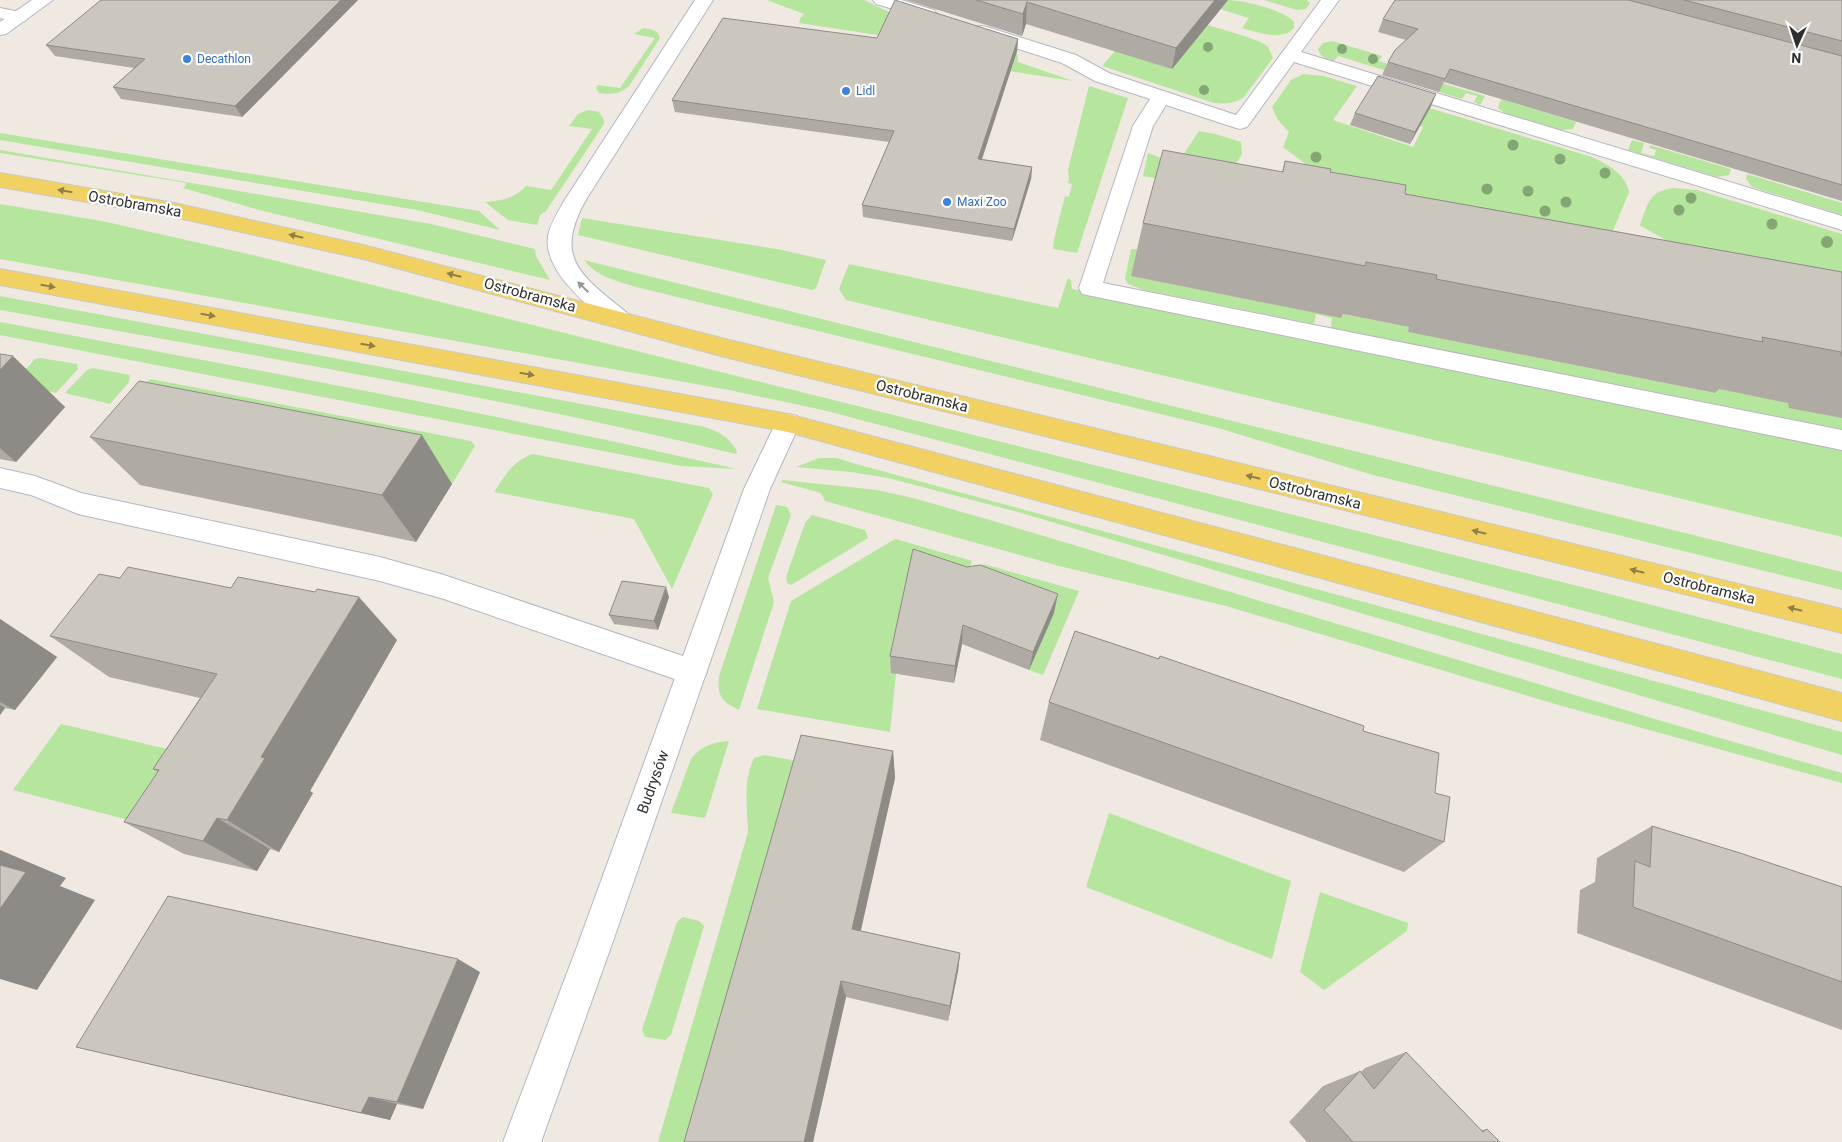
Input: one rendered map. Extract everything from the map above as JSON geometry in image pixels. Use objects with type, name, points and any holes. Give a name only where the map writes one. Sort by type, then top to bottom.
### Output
[{"type":"main road","name":"Ostrobramska","points":[[0,180],[148,206],[284,233],[471,279],[721,347],[1842,621]]},
{"type":"main road","points":[[0,277],[788,423],[1842,707]]},
{"type":"street","points":[[0,30],[44,0]]},
{"type":"street","points":[[619,319],[576,281],[559,248],[564,221],[633,108],[704,0]]},
{"type":"street","points":[[882,0],[947,20]]},
{"type":"street","points":[[966,26],[1069,59],[1102,77],[1160,98],[1240,123],[1330,0]]},
{"type":"street","points":[[0,13],[19,17]]},
{"type":"street","points":[[1290,55],[1842,224]]},
{"type":"street","points":[[1160,98],[1143,126],[1090,288],[1842,440]]},
{"type":"street","name":"Budrysów","points":[[522,1142],[757,489],[788,423]]},
{"type":"street","points":[[0,478],[35,486],[78,503],[370,567],[435,584],[692,672]]},
{"type":"green space","points":[[767,0],[864,0],[893,14],[1016,50],[1018,62],[1073,81],[1010,71],[884,36],[799,23],[804,14]]},
{"type":"green space","points":[[1228,0],[1253,4],[1273,10],[1294,22],[1294,28],[1283,34],[1269,35],[1242,28],[1249,18],[1220,9]]},
{"type":"green space","points":[[1264,0],[1307,0],[1310,3],[1306,9],[1297,10]]},
{"type":"green space","points":[[1207,25],[1264,44],[1268,47],[1273,58],[1244,97],[1237,101],[1214,103],[1102,66],[1115,51]]},
{"type":"green space","points":[[643,28],[651,29],[660,38],[629,86],[615,93],[599,93],[596,88],[598,85],[620,88],[655,38],[634,34]]},
{"type":"green space","points":[[1332,41],[1382,56],[1379,61],[1389,64],[1413,79],[1338,56],[1334,61],[1327,59],[1318,49],[1323,43]]},
{"type":"green space","points":[[1303,74],[1324,76],[1357,86],[1333,120],[1413,147],[1423,127],[1418,125],[1426,107],[1592,157],[1604,163],[1620,175],[1627,185],[1629,192],[1610,238],[1378,219],[1283,147],[1289,132],[1278,120],[1272,107],[1291,80]]},
{"type":"green space","points":[[1425,78],[1485,96],[1480,105],[1474,102],[1477,96],[1466,93],[1462,99],[1420,86]]},
{"type":"green space","points":[[1089,86],[1128,98],[1077,253],[1053,249],[1065,196],[1069,197],[1072,184],[1068,183],[1068,170]]},
{"type":"green space","points":[[1501,99],[1576,122],[1573,129],[1561,130],[1505,113],[1498,108]]},
{"type":"green space","points":[[588,110],[599,112],[604,120],[604,124],[546,211],[540,215],[537,225],[508,220],[485,202],[508,198],[526,186],[551,190],[592,129],[569,126],[578,114]]},
{"type":"green space","points":[[1199,131],[1241,142],[1242,154],[1230,173],[1190,184],[1143,176],[1148,153],[1177,164]]},
{"type":"green space","points":[[0,133],[479,211],[500,230],[417,210],[0,140]]},
{"type":"green space","points":[[1632,140],[1644,143],[1641,153],[1654,156],[1656,150],[1649,148],[1650,145],[1731,169],[1729,175],[1717,177],[1628,150]]},
{"type":"green space","points":[[0,150],[431,224],[535,249],[536,256],[550,280],[263,211],[183,188],[187,183],[0,153]]},
{"type":"green space","points":[[1747,174],[1842,203],[1842,215],[1752,187],[1746,179]]},
{"type":"green space","points":[[1673,188],[1697,190],[1842,234],[1842,328],[1813,323],[1641,226],[1650,200],[1658,193]]},
{"type":"green space","points":[[0,204],[102,221],[257,256],[1594,590],[1842,654],[1842,679],[823,410],[729,390],[0,259]]},
{"type":"green space","points":[[582,218],[782,250],[826,260],[816,288],[812,290],[578,235]]},
{"type":"green space","points":[[1131,249],[1138,249],[1305,307],[1409,327],[1409,332],[1714,393],[1714,388],[1831,411],[1842,411],[1842,431],[1331,328],[1332,318],[1316,314],[1314,324],[1144,290],[1128,284],[1125,279]]},
{"type":"green space","points":[[584,260],[1842,572],[1842,590],[1373,475],[1218,428],[636,287],[595,271]]},
{"type":"green space","points":[[849,264],[1058,308],[1068,278],[1071,280],[1072,289],[1842,448],[1842,537],[846,300],[839,289]]},
{"type":"green space","points":[[0,296],[700,426],[722,434],[737,451],[736,454],[553,413],[369,376],[0,310]]},
{"type":"green space","points":[[0,322],[461,410],[737,469],[681,466],[0,335]]},
{"type":"green space","points":[[40,358],[77,364],[78,369],[56,393],[13,383],[35,359]]},
{"type":"green space","points":[[93,368],[130,375],[129,382],[110,404],[65,393],[87,370]]},
{"type":"green space","points":[[151,379],[471,441],[475,446],[452,484],[138,387]]},
{"type":"green space","points":[[533,454],[709,488],[713,494],[672,589],[634,519],[494,492],[515,464]]},
{"type":"green space","points":[[819,458],[836,458],[1842,732],[1842,755],[1018,512],[888,478],[851,472],[796,467]]},
{"type":"green space","points":[[783,480],[877,490],[983,518],[1842,773],[1842,783],[1562,706],[1226,606],[1059,566],[825,501],[821,493],[781,482]]},
{"type":"green space","points":[[776,505],[787,507],[791,515],[768,578],[774,602],[739,710],[724,701],[719,688],[719,676]]},
{"type":"green space","points":[[812,515],[865,530],[868,538],[791,585],[787,583],[786,577],[805,523]]},
{"type":"green space","points":[[895,539],[972,561],[962,585],[896,674],[890,732],[757,709],[791,601]]},
{"type":"green space","points":[[983,564],[1079,591],[1043,675],[1029,670],[972,585]]},
{"type":"green space","points":[[61,724],[184,753],[144,824],[13,790]]},
{"type":"green space","points":[[729,741],[705,818],[671,813],[691,759],[708,746],[718,742]]},
{"type":"green space","points":[[764,755],[807,763],[701,1142],[658,1142],[748,832],[746,794],[748,776],[754,758]]},
{"type":"green space","points":[[1109,813],[1291,881],[1272,959],[1086,887]]},
{"type":"green space","points":[[1320,892],[1408,923],[1407,931],[1324,990],[1300,972]]},
{"type":"green space","points":[[683,917],[699,921],[704,926],[671,1035],[665,1040],[645,1037],[642,1030],[677,922]]},
{"type":"building","name":"Decathlon","points":[[101,0],[341,0],[235,106],[113,87],[145,59],[46,45]]},
{"type":"building","points":[[895,0],[1018,39],[978,159],[1032,167],[1014,229],[862,205],[894,131],[672,100],[723,18],[877,38]]},
{"type":"building","points":[[976,0],[1215,0],[1176,48],[1027,2],[1023,14]]},
{"type":"building","points":[[1395,0],[1628,0],[1842,56],[1842,185],[1450,69],[1445,79],[1388,62],[1395,50],[1418,29],[1383,19]]},
{"type":"building","points":[[1684,0],[1842,0],[1842,41]]},
{"type":"building","points":[[1378,76],[1436,94],[1415,132],[1355,113]]},
{"type":"building","points":[[1163,150],[1283,172],[1285,161],[1331,169],[1330,172],[1406,185],[1405,194],[1842,272],[1842,357],[1841,352],[1762,337],[1763,342],[1436,279],[1437,275],[1366,262],[1365,266],[1143,223]]},
{"type":"building","points":[[0,354],[13,356],[0,370]]},
{"type":"building","points":[[139,381],[422,435],[382,495],[90,437]]},
{"type":"building","points":[[913,549],[967,567],[980,565],[1058,594],[1033,652],[963,625],[955,666],[890,656]]},
{"type":"building","points":[[128,567],[231,588],[238,577],[315,592],[317,589],[359,597],[261,757],[265,758],[227,820],[217,818],[203,841],[124,822],[159,770],[153,769],[217,674],[50,636],[99,574],[120,578]]},
{"type":"building","points":[[622,581],[666,587],[654,621],[609,615]]},
{"type":"building","points":[[1075,631],[1159,659],[1160,656],[1364,726],[1363,731],[1439,753],[1435,793],[1450,797],[1444,842],[1049,702]]},
{"type":"building","points":[[801,735],[893,751],[852,929],[960,953],[950,1006],[841,981],[804,1142],[684,1142]]},
{"type":"building","points":[[1652,826],[1842,887],[1842,982],[1633,907],[1635,861],[1650,867]]},
{"type":"building","points":[[0,865],[26,872],[0,909]]},
{"type":"building","points":[[168,896],[458,959],[397,1102],[369,1097],[361,1113],[76,1047]]},
{"type":"building","points":[[1406,1052],[1483,1132],[1487,1129],[1500,1142],[1353,1142],[1324,1110],[1360,1071],[1374,1089]]},
{"type":"place","name":"Decathlon","points":[[187,59]]},
{"type":"place","name":"Lidl","points":[[846,91]]},
{"type":"place","name":"Maxi Zoo","points":[[947,202]]}]
